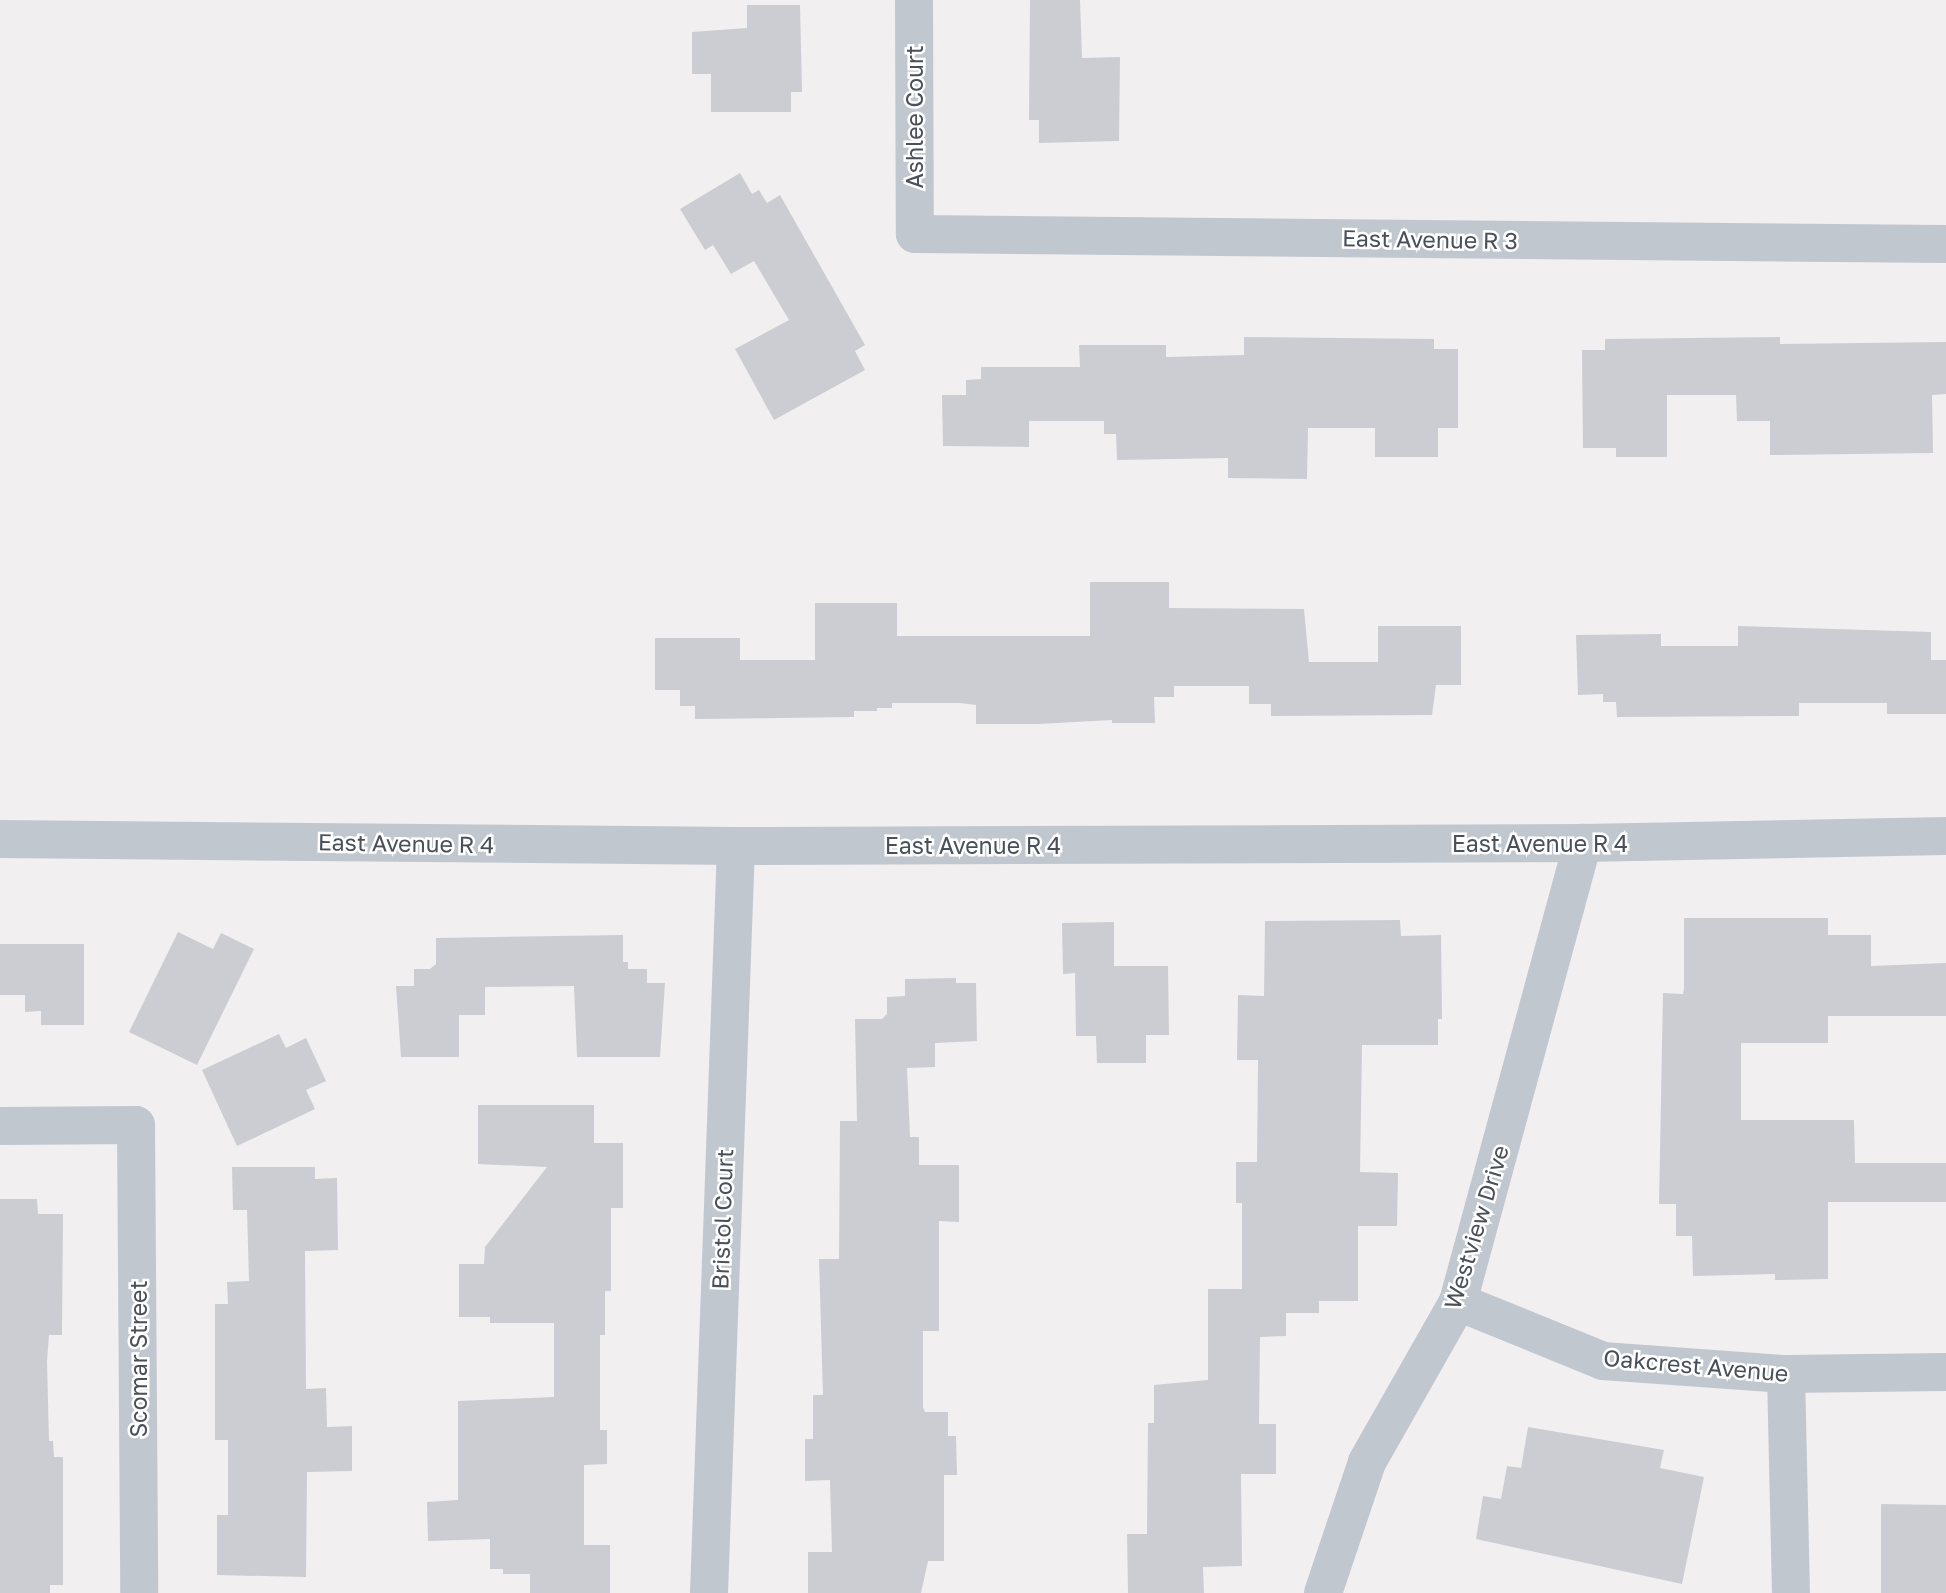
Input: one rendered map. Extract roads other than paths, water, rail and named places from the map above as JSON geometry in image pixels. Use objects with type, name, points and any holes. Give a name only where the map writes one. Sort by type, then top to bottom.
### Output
[{"type":"street","name":"Ashlee Court","points":[[914,0],[915,234]]},
{"type":"street","name":"East Avenue R 3","points":[[915,234],[1946,244]]},
{"type":"street","name":"East Avenue R 4","points":[[0,839],[736,846],[1583,843],[1946,836]]},
{"type":"street","name":"Westview Drive","points":[[1323,1593],[1367,1462],[1458,1302],[1583,843]]},
{"type":"street","name":"Bristol Court","points":[[709,1593],[736,846]]},
{"type":"street","name":"Scomar Street","points":[[0,1126],[136,1125],[139,1593]]},
{"type":"street","name":"Oakcrest Avenue","points":[[1458,1302],[1603,1361],[1786,1374],[1946,1372]]},
{"type":"street","points":[[1786,1374],[1791,1593]]}]
